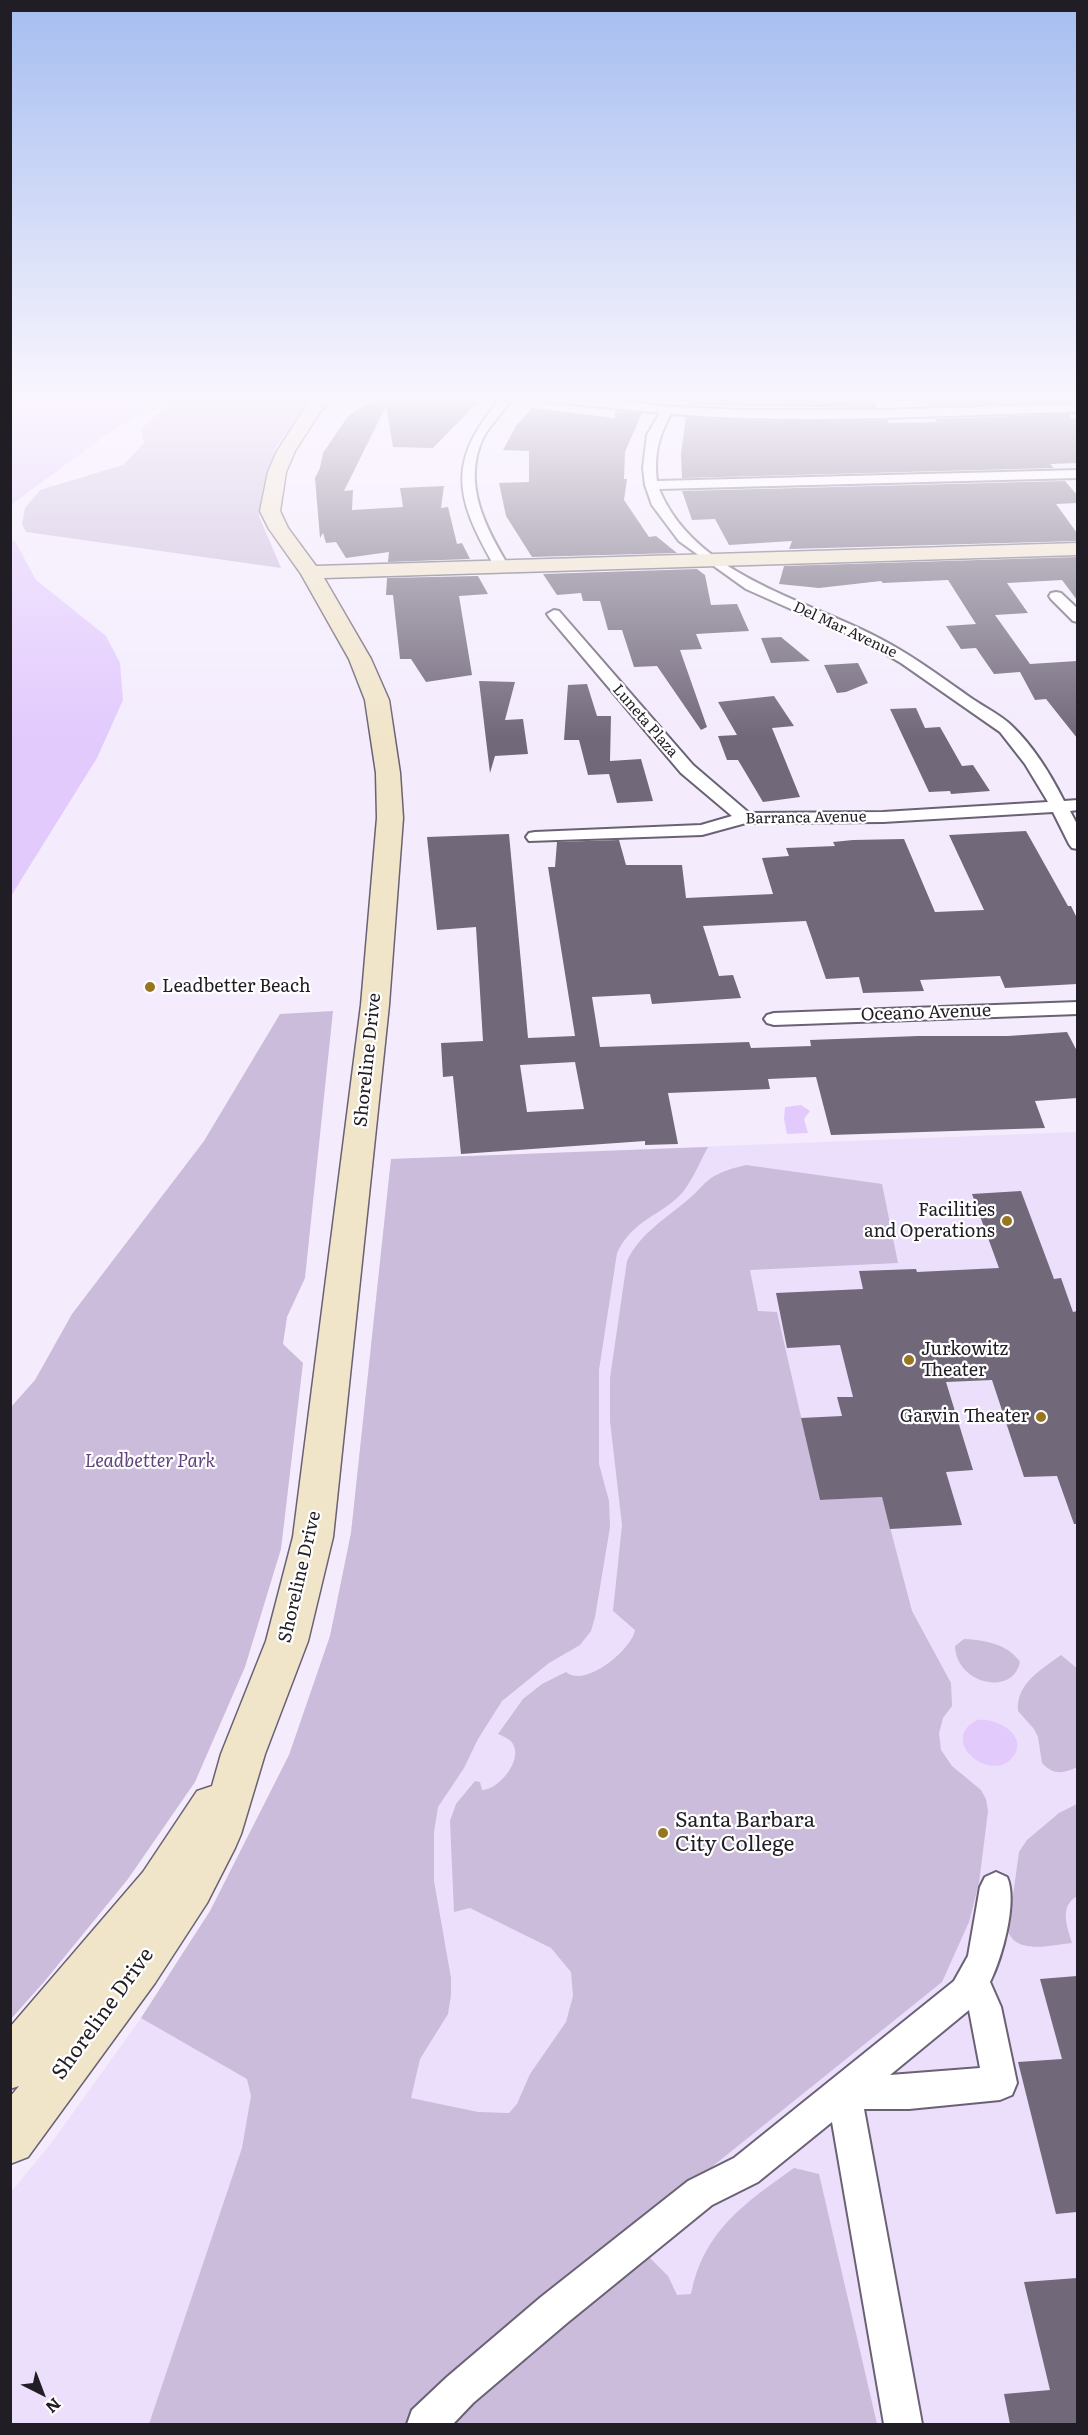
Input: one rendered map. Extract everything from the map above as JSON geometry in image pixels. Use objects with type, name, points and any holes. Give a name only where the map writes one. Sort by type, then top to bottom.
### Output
[{"type":"main road","name":"Shoreline Drive","points":[[10,2139],[138,1967],[191,1888],[219,1834],[243,1754],[266,1701],[286,1641],[313,1537],[375,1005],[390,818],[388,773],[377,700],[360,659],[311,573],[279,529],[270,511]]},
{"type":"main road","points":[[311,573],[335,570],[1077,549]]},
{"type":"main road","name":"Shoreline Drive","points":[[10,2065],[159,1887],[208,1813],[243,1754]]},
{"type":"street","points":[[473,511],[487,543],[501,565]]},
{"type":"street","name":"Del Mar Avenue","points":[[663,511],[684,538],[751,586],[870,639],[906,660],[1006,729],[1032,762],[1059,806],[1077,844]]},
{"type":"street","points":[[1056,596],[1077,618]]},
{"type":"street","name":"Luneta Plaza","points":[[554,614],[687,769],[745,818]]},
{"type":"street","name":"Barranca Avenue","points":[[535,837],[702,830],[745,818],[883,817],[1077,805]]},
{"type":"street","name":"Oceano Avenue","points":[[774,1019],[1077,1008]]},
{"type":"street","points":[[426,2424],[460,2390],[545,2317],[677,2211],[700,2193],[746,2170],[950,2006],[974,1983],[986,1949],[996,1887]]},
{"type":"street","points":[[844,2092],[909,2092],[1000,2083],[985,2007],[974,1983]]},
{"type":"street","points":[[844,2092],[903,2424]]},
{"type":"shaded area","points":[[11,540],[15,541],[36,580],[106,636],[120,663],[123,700],[97,758],[11,896]]},
{"type":"shaded area","points":[[801,1105],[810,1111],[804,1119],[808,1133],[787,1134],[784,1119],[785,1107]]},
{"type":"shaded area","name":"Santa Barbara City College","points":[[1077,1132],[1077,2424],[11,2424],[11,2192],[52,2142],[141,2018],[210,1911],[289,1755],[330,1636],[351,1533],[391,1159]]},
{"type":"shaded area","points":[[977,1720],[994,1722],[1003,1726],[1015,1737],[1016,1752],[1010,1760],[1000,1765],[990,1765],[979,1762],[971,1755],[965,1747],[963,1738],[967,1728]]},
{"type":"green space","points":[[25,511],[260,511],[259,516],[281,568],[26,532],[22,524]]},
{"type":"green space","name":"Leadbetter Park","points":[[333,1011],[305,1278],[287,1317],[283,1344],[303,1363],[281,1549],[245,1667],[195,1782],[128,1879],[11,2019],[11,1407],[35,1380],[72,1314],[204,1141],[280,1014]]},
{"type":"green space","name":"Santa Barbara City College","points":[[708,1147],[682,1193],[631,1232],[617,1253],[599,1370],[599,1464],[609,1501],[610,1527],[591,1631],[580,1645],[549,1663],[502,1701],[478,1739],[464,1768],[438,1807],[434,1832],[434,1881],[451,1978],[451,1995],[448,2014],[420,2059],[411,2098],[478,2112],[509,2113],[517,2104],[530,2074],[566,2022],[573,1996],[571,1972],[551,1948],[470,1908],[454,1912],[450,1821],[456,1804],[475,1781],[480,1782],[482,1790],[488,1789],[501,1780],[512,1766],[515,1758],[513,1744],[498,1734],[523,1699],[542,1684],[566,1672],[574,1676],[596,1671],[626,1647],[635,1630],[613,1611],[622,1525],[610,1421],[610,1378],[627,1261],[639,1242],[655,1226],[719,1173],[746,1165],[882,1184],[898,1263],[750,1270],[758,1311],[777,1312],[820,1500],[882,1497],[912,1611],[951,1683],[952,1706],[943,1718],[939,1733],[941,1750],[952,1766],[981,1790],[986,1799],[988,1811],[979,1883],[969,1922],[942,1982],[627,2235],[668,2276],[677,2295],[691,2294],[705,2253],[729,2220],[794,2168],[819,2174],[877,2424],[149,2424],[242,2148],[251,2096],[247,2079],[141,2018],[210,1911],[289,1755],[330,1636],[351,1533],[391,1159]]},
{"type":"green space","points":[[964,1639],[988,1642],[1009,1651],[1020,1662],[1015,1673],[1007,1680],[997,1682],[974,1677],[958,1659],[955,1646]]},
{"type":"green space","points":[[1061,1655],[1078,1669],[1077,1767],[1058,1772],[1050,1770],[1042,1763],[1038,1737],[1018,1711],[1018,1701],[1031,1678]]},
{"type":"green space","points":[[1077,1804],[1077,1896],[1071,1900],[1066,1911],[1072,1943],[1026,1946],[1012,1938],[1008,1931],[1019,1852],[1027,1840],[1059,1813]]},
{"type":"building","points":[[318,511],[449,511],[457,544],[462,543],[470,559],[388,562],[389,552],[346,558],[336,542],[326,543],[323,533],[320,538]]},
{"type":"building","points":[[505,511],[631,511],[649,537],[656,536],[677,553],[532,557]]},
{"type":"building","points":[[689,511],[1061,511],[1077,533],[1077,541],[789,549],[792,541],[729,545],[715,519],[692,520]]},
{"type":"building","points":[[1077,557],[1077,600],[1062,580],[1007,583],[1028,613],[995,615],[1030,664],[1077,661],[1077,738],[1046,699],[1035,700],[1020,672],[994,674],[976,648],[961,649],[946,626],[976,624],[948,580],[883,583],[881,581],[819,588],[779,584],[784,566]]},
{"type":"building","points":[[697,569],[705,575],[711,605],[737,604],[749,631],[696,634],[702,649],[680,650],[707,727],[701,730],[657,666],[634,667],[622,630],[608,630],[600,601],[583,601],[581,593],[557,595],[543,574]]},
{"type":"building","points":[[478,576],[488,594],[459,596],[472,675],[426,682],[411,659],[400,659],[393,595],[386,595],[387,578]]},
{"type":"building","points":[[781,637],[810,661],[771,663],[761,638]]},
{"type":"building","points":[[858,663],[868,683],[846,692],[837,693],[824,665]]},
{"type":"building","points":[[479,681],[515,682],[505,720],[523,719],[528,754],[495,756],[490,773]]},
{"type":"building","points":[[587,684],[597,716],[611,716],[610,761],[641,759],[653,801],[617,803],[609,774],[588,775],[579,740],[564,740],[568,685]]},
{"type":"building","points":[[774,696],[794,726],[772,728],[800,797],[763,802],[738,760],[727,760],[718,736],[737,735],[718,702]]},
{"type":"building","points":[[916,708],[925,728],[940,727],[962,766],[973,765],[990,791],[951,794],[950,791],[929,792],[890,709]]},
{"type":"building","points":[[1026,831],[1077,918],[1077,984],[1005,988],[1000,976],[920,980],[924,991],[863,993],[859,977],[826,979],[806,921],[703,926],[719,976],[733,975],[741,998],[652,1004],[650,994],[592,997],[600,1047],[749,1042],[751,1048],[811,1046],[810,1040],[918,1036],[1008,1036],[1067,1032],[1077,1051],[1077,1098],[1035,1101],[1045,1128],[831,1135],[816,1077],[768,1079],[770,1089],[668,1093],[678,1144],[645,1145],[645,1141],[461,1154],[453,1076],[443,1077],[441,1043],[483,1041],[476,927],[437,930],[427,837],[509,834],[528,1038],[575,1036],[548,867],[555,867],[557,842],[619,840],[626,865],[682,865],[686,898],[773,894],[762,858],[789,856],[786,848],[835,846],[833,842],[853,840],[904,839],[935,912],[984,910],[949,835]],"holes":[[[575,1062],[584,1109],[527,1112],[520,1065]]]},
{"type":"building","points":[[1021,1191],[1054,1279],[1061,1278],[1073,1312],[1077,1311],[1077,1524],[1074,1524],[1057,1476],[1024,1477],[992,1380],[946,1382],[973,1470],[946,1472],[962,1525],[890,1529],[882,1497],[820,1500],[801,1418],[842,1416],[837,1397],[853,1397],[840,1345],[787,1348],[776,1293],[863,1289],[859,1271],[916,1269],[917,1272],[999,1268],[972,1194]]},
{"type":"building","points":[[1077,1976],[1077,2212],[1056,2214],[1018,2062],[1062,2059],[1040,1979]]},
{"type":"building","points":[[1077,2278],[1077,2424],[1010,2424],[1004,2394],[1050,2390],[1024,2282]]},
{"type":"place","name":"Leadbetter Beach","points":[[150,987]]},
{"type":"place","name":"Facilities and Operations","points":[[1007,1221]]},
{"type":"place","name":"Jurkowitz Theater","points":[[909,1360]]},
{"type":"place","name":"Garvin Theater","points":[[1041,1417]]},
{"type":"place","name":"Santa Barbara City College","points":[[663,1833]]}]
